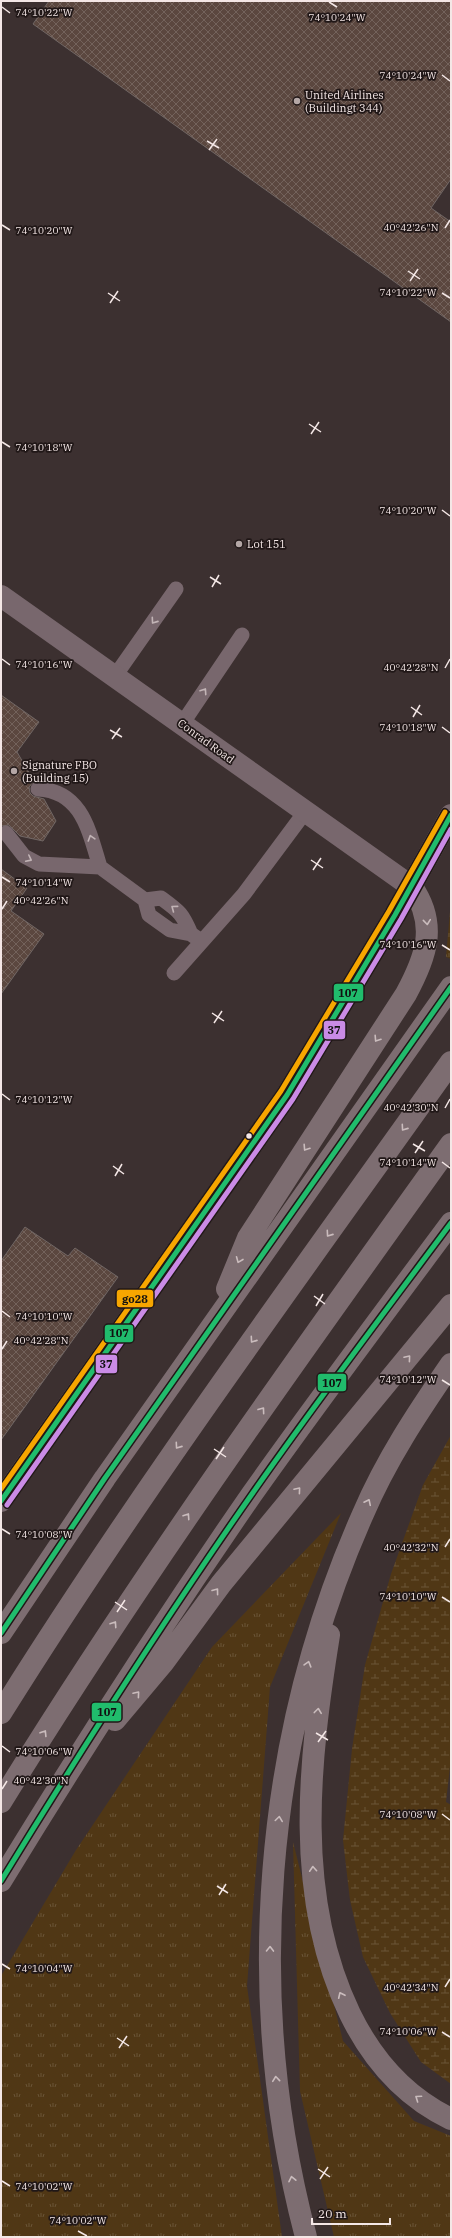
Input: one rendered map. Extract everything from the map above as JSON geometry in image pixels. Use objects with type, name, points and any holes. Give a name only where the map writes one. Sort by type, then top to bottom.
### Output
[{"type":"highway","points":[[213,1324],[248,1238],[406,994],[416,976],[426,946],[427,932],[423,906],[412,887]]},
{"type":"highway","points":[[1,1633],[96,1490],[451,987]]},
{"type":"highway","points":[[1,1713],[72,1599],[116,1534],[451,1062]]},
{"type":"highway","points":[[1,1802],[88,1663],[185,1519],[451,1144]]},
{"type":"highway","points":[[1,1881],[58,1788],[148,1647],[253,1494],[451,1222]]},
{"type":"highway","points":[[58,1788],[162,1663],[221,1584],[451,1305]]},
{"type":"highway","points":[[303,2227],[280,2111],[274,2062],[270,1966],[273,1869],[286,1774],[298,1705],[322,1620],[353,1538],[375,1489],[400,1441],[451,1364]]},
{"type":"highway","points":[[353,1538],[330,1630],[313,1753],[312,1852],[320,1922],[324,1944],[338,1988],[357,2029],[370,2050],[384,2068],[414,2096],[451,2118]]},
{"type":"street","name":"Conrad Road","points":[[1,596],[412,887]]},
{"type":"street","points":[[1,1501],[287,1095],[412,887],[451,815]]},
{"type":"lane","points":[[115,676],[176,589]]},
{"type":"lane","points":[[182,724],[242,635]]},
{"type":"lane","points":[[38,789],[52,790],[63,794],[76,807],[88,828],[100,867]]},
{"type":"lane","points":[[174,973],[196,938],[244,894],[305,812]]},
{"type":"lane","points":[[6,833],[24,856],[39,864],[100,867],[145,900],[149,915],[170,930],[196,938]]},
{"type":"lane","points":[[145,900],[161,898],[167,902],[182,914],[196,938]]},
{"type":"green space","points":[[451,900],[451,959],[446,957]]},
{"type":"green space","points":[[451,1435],[451,1758],[446,1802],[451,1805],[451,2084],[421,2062],[390,2013],[363,1957],[350,1900],[343,1840],[352,1749],[365,1665],[391,1574],[423,1485]]},
{"type":"green space","points":[[341,1513],[270,1687],[247,1986],[282,2237],[1,2237],[1,1976],[76,1850],[212,1647]]},
{"type":"green space","points":[[293,1842],[343,2041],[414,2121],[451,2136],[451,2237],[334,2237],[300,2091]]},
{"type":"building","name":"United Airlines (Buildingt 344)","points":[[49,1],[451,1],[451,179],[431,208],[451,222],[451,322],[33,24]]},
{"type":"building","name":"Signature FBO (Building 15)","points":[[1,695],[39,722],[17,752],[34,781],[29,787],[30,793],[33,796],[44,799],[56,821],[43,841],[20,836],[9,825],[1,826]]},
{"type":"building","points":[[1,869],[27,888],[11,911],[44,934],[1,994]]},
{"type":"building","points":[[25,1227],[68,1256],[75,1248],[118,1277],[1,1440],[1,1261]]},
{"type":"transit line","name":"go28","points":[[1,1489],[281,1091],[389,911],[445,812]]},
{"type":"transit line","name":"107","points":[[1,1501],[287,1095],[395,915],[451,815]]},
{"type":"transit line","name":"37","points":[[7,1505],[293,1099],[401,919],[451,829]]},
{"type":"transit line","name":"107","points":[[1,1633],[105,1478],[451,987]]},
{"type":"transit line","name":"107","points":[[1,1881],[124,1686],[219,1541],[350,1358],[451,1223]]},
{"type":"place","name":"United Airlines (Buildingt 344)","points":[[297,101]]},
{"type":"place","name":"Lot 151","points":[[239,544]]},
{"type":"place","name":"Signature FBO (Building 15)","points":[[14,771]]}]
